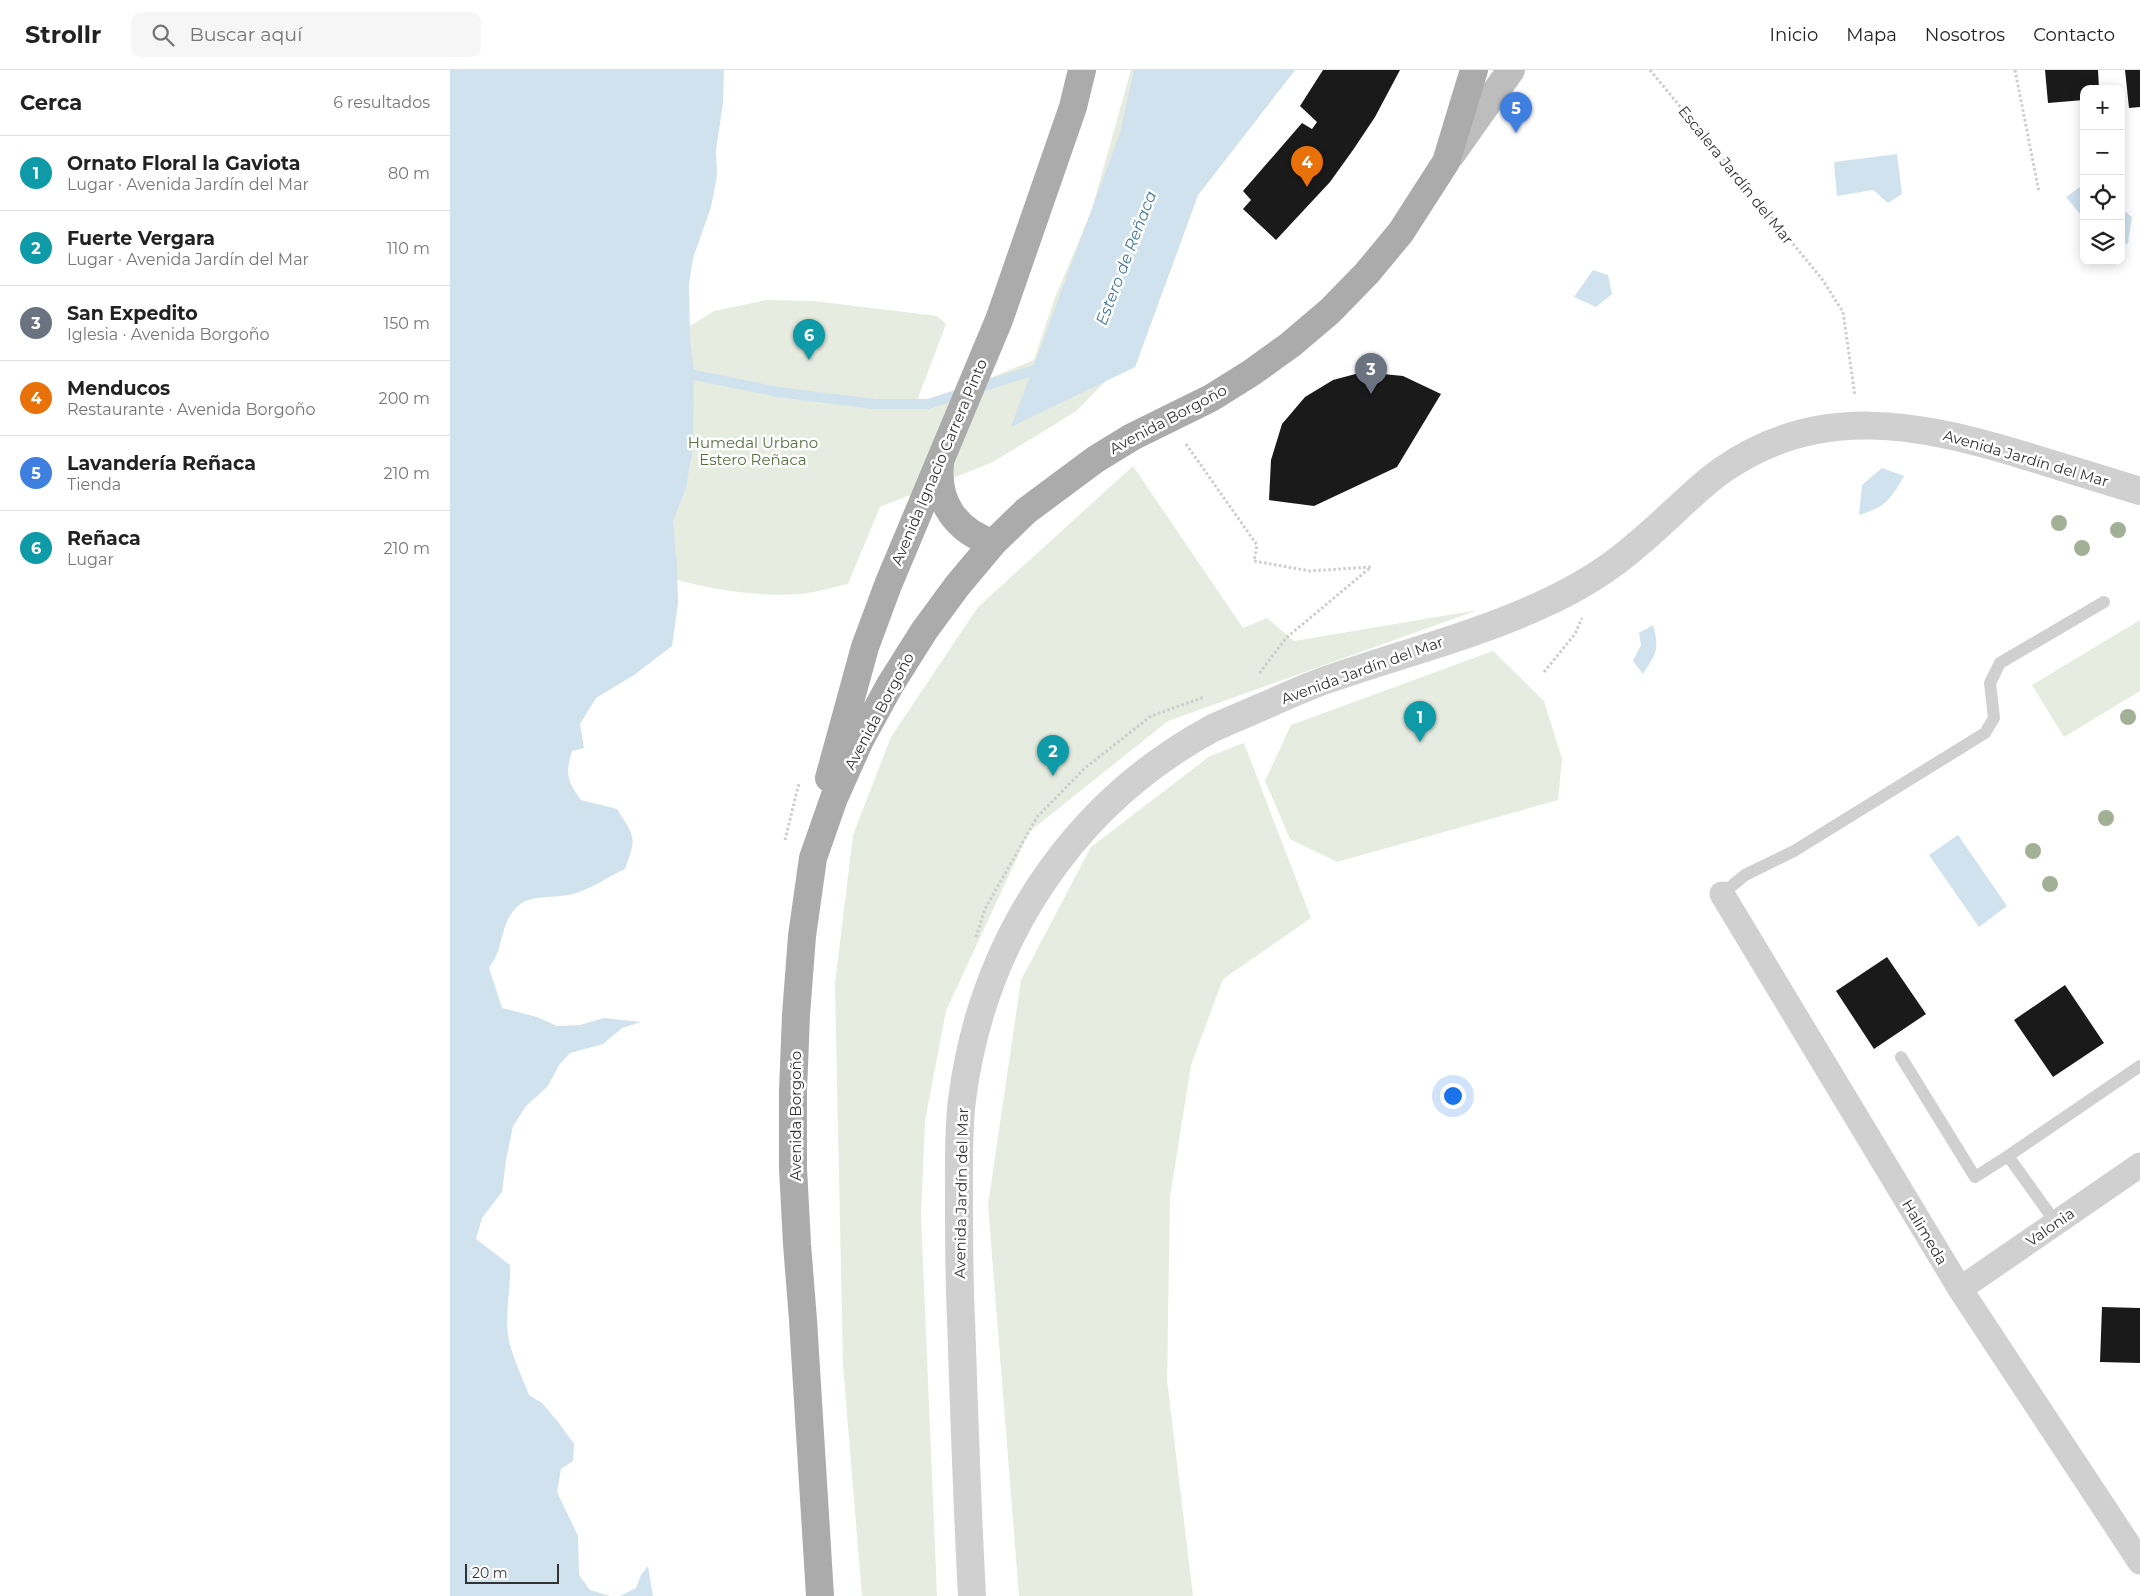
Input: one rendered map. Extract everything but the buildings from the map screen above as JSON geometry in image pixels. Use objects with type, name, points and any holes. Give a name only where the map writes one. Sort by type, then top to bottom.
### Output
[{"type":"main road","name":"Avenida Ignacio Carrera Pinto","points":[[813,858],[829,778],[866,647],[905,541],[999,320],[1073,107],[1082,70]]},
{"type":"main road","name":"Avenida Borgoño","points":[[820,1596],[804,1320],[797,1244],[793,1158],[793,1091],[802,936],[813,858],[834,798],[860,740],[890,685],[924,631],[957,586],[993,543],[1026,511],[1062,482],[1132,437],[1211,398],[1252,373],[1290,345],[1330,311],[1367,273],[1401,232],[1446,162],[1474,70]]},
{"type":"main road","points":[[1446,162],[1511,70]]},
{"type":"main road","points":[[940,462],[940,489],[944,502],[951,514],[968,532],[993,543]]},
{"type":"street","name":"Avenida Jardín del Mar","points":[[972,1596],[960,1286],[959,1153],[961,1105],[968,1058],[979,1011],[996,966],[1017,922],[1042,882],[1071,844],[1103,809],[1138,778],[1161,761],[1217,726],[1326,680],[1498,622],[1538,607],[1572,590],[1635,547],[1719,473],[1744,457],[1771,444],[1800,434],[1860,424],[1907,427],[1978,442],[2140,491]]},
{"type":"street","name":"Halimeda","points":[[1722,894],[1960,1290],[2140,1562]]},
{"type":"street","name":"Valonia","points":[[1960,1290],[2140,1165]]},
{"type":"lane","points":[[1722,894],[1745,876],[1794,851],[1985,733],[1994,718],[1990,683],[2000,663],[2104,602]]},
{"type":"lane","points":[[1901,1057],[1976,1177],[2140,1066]]},
{"type":"lane","points":[[2008,1156],[2056,1223]]},
{"type":"path","name":"Escalera Jardín del Mar","points":[[1650,70],[1822,279],[1843,312],[1860,424]]},
{"type":"path","points":[[2015,70],[2039,192]]},
{"type":"path","points":[[1169,419],[1229,508],[1257,545],[1254,561],[1310,571],[1371,567],[1286,638],[1256,678]]},
{"type":"path","points":[[974,944],[985,909],[1038,818],[1085,768],[1151,716],[1212,694]]},
{"type":"green space","name":"Humedal Urbano Estero Reñaca","points":[[1131,70],[1295,70],[1198,195],[1135,367],[1107,380],[1075,412],[993,462],[880,507],[848,584],[805,593],[757,594],[694,584],[633,567],[656,347],[714,311],[767,300],[814,301],[937,316],[946,324],[914,409],[1034,360],[1054,300],[1091,212]]},
{"type":"green space","points":[[1133,466],[1243,628],[1267,618],[1294,641],[1478,610],[1168,721],[1029,832],[946,1011],[925,1121],[921,1215],[937,1596],[862,1596],[843,1365],[835,984],[853,835],[891,737],[978,607]]},
{"type":"green space","points":[[2140,620],[2140,691],[2064,737],[2032,685]]},
{"type":"green space","points":[[1493,651],[1544,701],[1562,759],[1558,800],[1337,862],[1290,839],[1265,781],[1291,725]]},
{"type":"green space","points":[[1244,743],[1311,918],[1223,979],[1191,1065],[1170,1197],[1167,1380],[1193,1596],[1019,1596],[988,1205],[1021,980],[1091,847],[1210,756]]},
{"type":"water","points":[[450,70],[724,70],[723,103],[716,150],[717,176],[711,207],[693,258],[689,284],[690,340],[694,375],[693,446],[686,488],[673,521],[678,604],[672,646],[634,675],[596,698],[580,724],[584,748],[572,751],[568,765],[570,782],[581,800],[617,809],[631,832],[631,850],[625,869],[593,886],[573,894],[542,897],[520,904],[508,919],[497,953],[489,968],[502,1008],[537,1017],[557,1026],[580,1025],[604,1018],[641,1022],[622,1028],[603,1044],[570,1053],[559,1065],[548,1086],[526,1106],[513,1126],[502,1192],[482,1218],[476,1239],[510,1265],[507,1326],[509,1343],[514,1358],[529,1395],[542,1403],[574,1444],[573,1461],[561,1469],[557,1492],[578,1536],[579,1575],[590,1590],[610,1596],[450,1596]]},
{"type":"water","points":[[1134,70],[1295,70],[1198,195],[1135,367],[1011,427],[1120,133]]},
{"type":"water","points":[[1897,154],[1902,194],[1888,203],[1873,190],[1837,196],[1834,162]]},
{"type":"water","points":[[2080,187],[2080,214],[2066,197]]},
{"type":"water","points":[[2125,211],[2132,217],[2128,243],[2125,245]]},
{"type":"water","points":[[1593,270],[1608,275],[1612,294],[1596,307],[1574,297]]},
{"type":"water","points":[[1882,468],[1904,476],[1886,502],[1875,509],[1859,515],[1862,485]]},
{"type":"water","points":[[1653,625],[1656,640],[1655,651],[1643,674],[1633,661],[1641,645],[1639,633]]},
{"type":"water","points":[[1958,835],[2007,906],[1979,927],[1929,855]]},
{"type":"water","points":[[648,1566],[653,1596],[620,1596],[636,1588],[641,1575]]},
{"type":"waterway","name":"Estero de Reñaca","points":[[694,375],[778,392],[874,404],[928,404],[1044,367]]},
{"type":"place","name":"Lavandería Reñaca","points":[[1516,133]]},
{"type":"place","name":"Menducos","points":[[1307,187]]},
{"type":"place","name":"Reñaca","points":[[809,360]]},
{"type":"place","name":"San Expedito","points":[[1371,394]]},
{"type":"place","name":"Ornato Floral la Gaviota","points":[[1420,742]]},
{"type":"place","name":"Fuerte Vergara","points":[[1053,776]]}]
